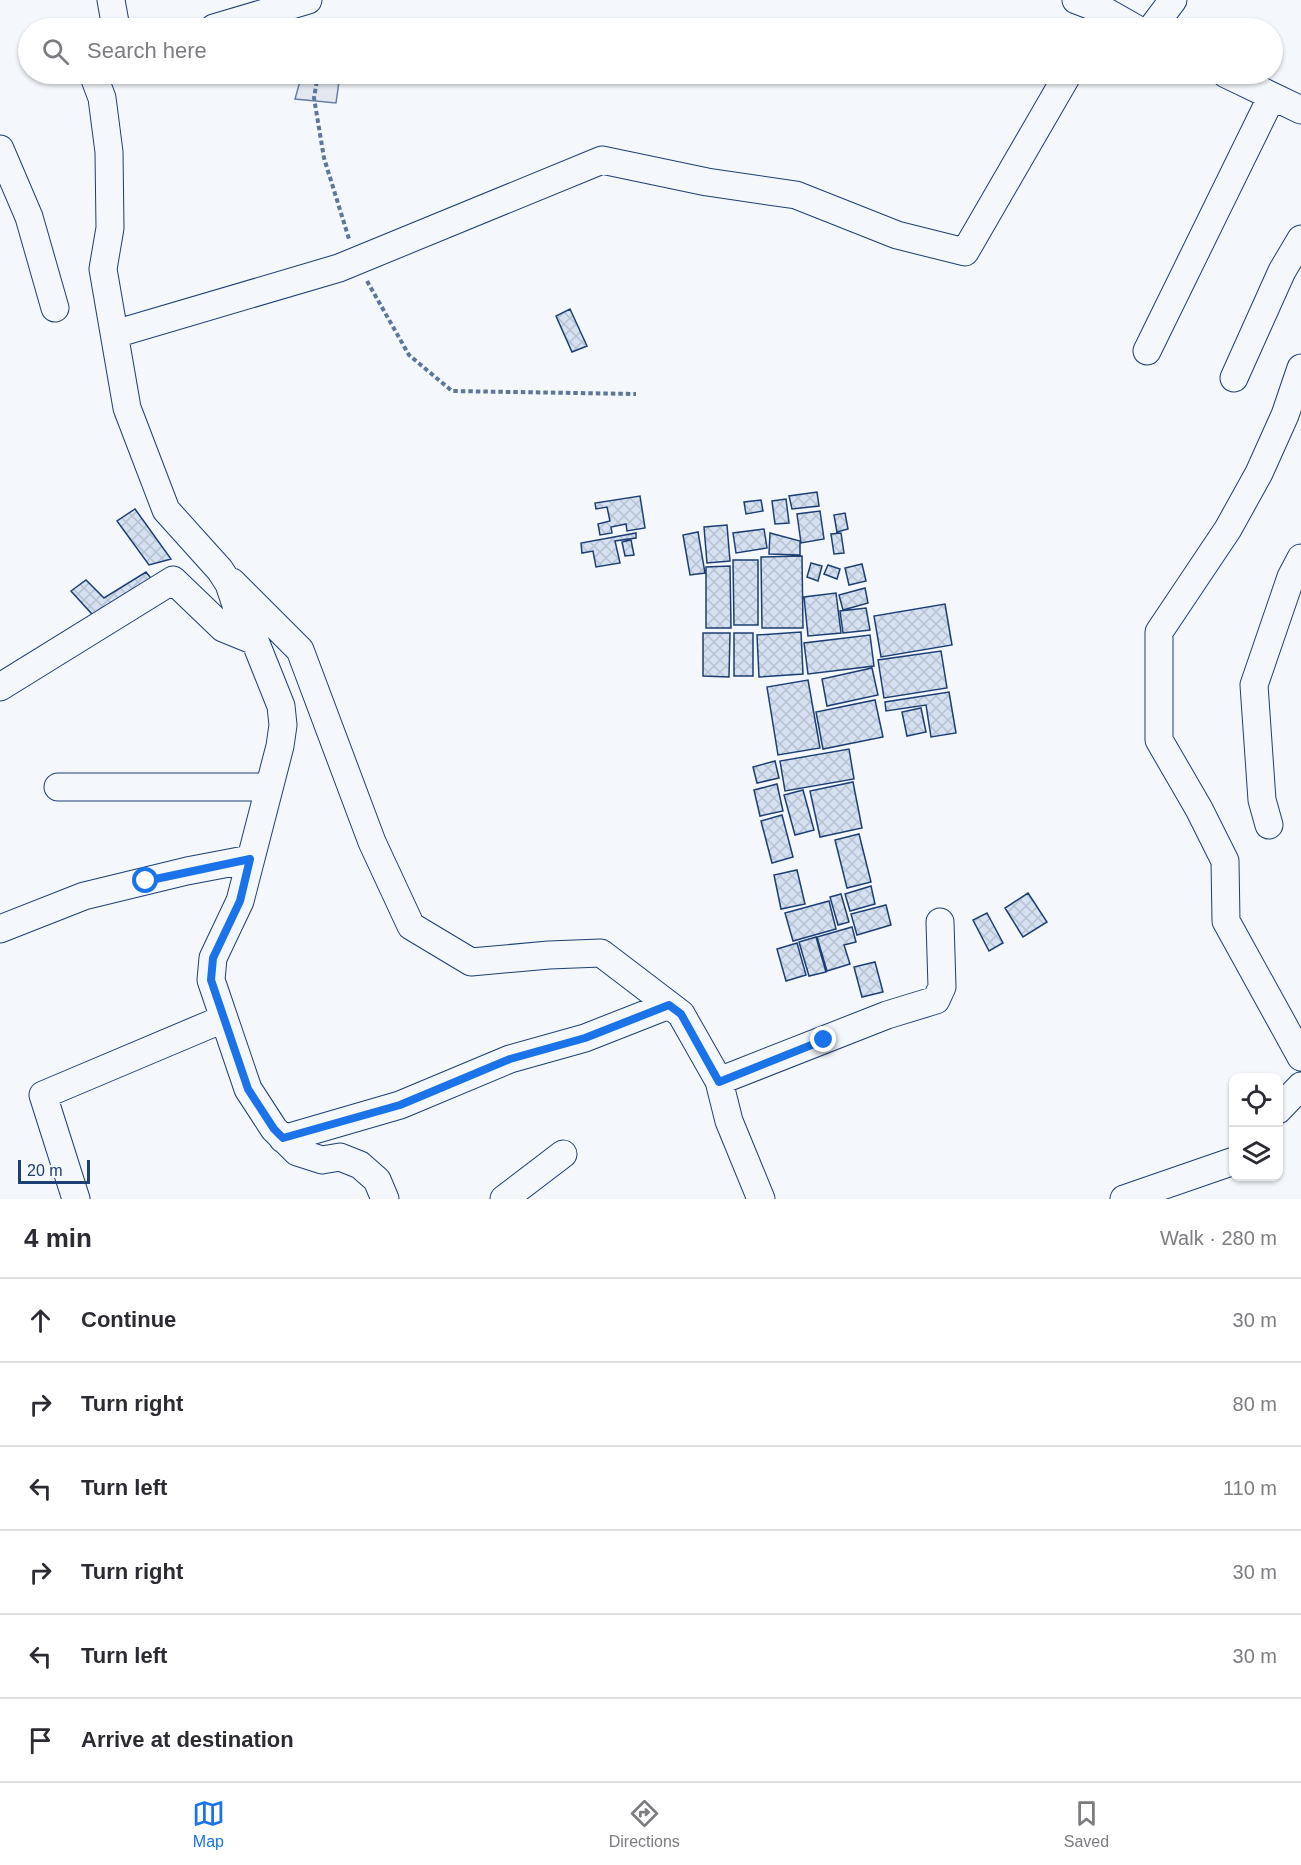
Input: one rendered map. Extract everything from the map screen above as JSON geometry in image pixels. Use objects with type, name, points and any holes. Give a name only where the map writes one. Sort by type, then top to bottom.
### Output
[{"type":"street","points":[[111,0],[114,18]]},
{"type":"street","points":[[248,18],[308,0]]},
{"type":"street","points":[[1076,0],[1097,18]]},
{"type":"street","points":[[1160,18],[1173,0]]},
{"type":"street","points":[[97,84],[102,98],[109,152],[110,228],[102,269],[127,408],[166,510],[220,570],[300,650],[372,842],[411,926],[471,962],[601,953],[681,1014],[719,1082],[729,1121],[761,1199]]},
{"type":"street","points":[[115,334],[257,293],[356,261],[602,160],[707,182],[796,195],[897,235],[965,252],[1062,84]]},
{"type":"street","points":[[1247,84],[1301,110]]},
{"type":"street","points":[[1147,351],[1272,96]]},
{"type":"street","points":[[0,149],[29,217],[55,308]]},
{"type":"street","points":[[1234,378],[1282,271],[1301,239]]},
{"type":"street","points":[[1301,368],[1285,415],[1259,472],[1228,529],[1159,632],[1159,740],[1199,809],[1225,861],[1226,921],[1301,1057]]},
{"type":"street","points":[[1269,825],[1262,800],[1254,686],[1291,577],[1301,558]]},
{"type":"street","points":[[220,570],[229,584],[238,611],[255,640],[281,706],[283,725],[240,901],[213,958],[211,980],[248,1089],[274,1129],[297,1152],[322,1160],[340,1157],[360,1165],[378,1180],[385,1199]]},
{"type":"street","points":[[0,687],[173,580],[223,628],[255,640]]},
{"type":"street","points":[[58,788],[269,787]]},
{"type":"street","points":[[0,929],[84,896],[187,871],[250,859]]},
{"type":"street","points":[[719,1082],[887,1015],[936,1000],[942,987],[939,922]]},
{"type":"street","points":[[283,1138],[400,1105],[510,1059],[585,1038],[669,1005]]},
{"type":"street","points":[[76,1199],[43,1095],[223,1019]]},
{"type":"street","points":[[1283,1105],[1301,1086]]},
{"type":"street","points":[[504,1199],[563,1154]]},
{"type":"street","points":[[1124,1199],[1229,1162]]},
{"type":"path","points":[[316,84],[314,98],[324,158],[356,261],[409,355],[452,392],[636,394]]},
{"type":"shaded area","points":[[299,84],[339,84],[336,103],[295,99]]},
{"type":"building","points":[[570,309],[587,346],[572,352],[556,316]]},
{"type":"building","points":[[817,492],[819,506],[792,509],[789,496]]},
{"type":"building","points":[[640,496],[645,528],[627,531],[626,524],[611,527],[612,533],[600,535],[598,524],[610,521],[607,507],[596,509],[595,503]]},
{"type":"building","points":[[786,499],[789,523],[775,524],[772,501]]},
{"type":"building","points":[[761,500],[763,511],[746,514],[744,502]]},
{"type":"building","points":[[135,509],[171,559],[149,565],[117,521]]},
{"type":"building","points":[[820,511],[824,539],[801,543],[797,514]]},
{"type":"building","points":[[845,513],[848,529],[837,532],[834,515]]},
{"type":"building","points":[[727,525],[730,561],[707,563],[704,527]]},
{"type":"building","points":[[764,529],[767,548],[736,553],[733,533]]},
{"type":"building","points":[[698,532],[705,573],[690,575],[683,535]]},
{"type":"building","points":[[636,533],[636,538],[615,541],[620,563],[596,567],[593,551],[582,553],[581,543]]},
{"type":"building","points":[[770,533],[800,541],[800,555],[769,554]]},
{"type":"building","points":[[841,533],[844,553],[834,554],[831,534]]},
{"type":"building","points":[[631,540],[634,555],[625,556],[622,542]]},
{"type":"building","points":[[802,556],[803,628],[762,628],[761,557]]},
{"type":"building","points":[[733,560],[758,560],[758,625],[734,625]]},
{"type":"building","points":[[811,563],[822,566],[818,581],[807,577]]},
{"type":"building","points":[[862,564],[866,581],[849,585],[845,568]]},
{"type":"building","points":[[828,565],[840,569],[837,579],[824,574]]},
{"type":"building","points":[[730,566],[731,628],[706,628],[706,567]]},
{"type":"building","points":[[146,572],[157,586],[101,624],[71,591],[86,580],[104,598]]},
{"type":"building","points":[[865,588],[868,603],[843,610],[839,595]]},
{"type":"building","points":[[836,593],[841,633],[808,636],[804,597]]},
{"type":"building","points":[[945,604],[952,645],[881,657],[874,616]]},
{"type":"building","points":[[866,608],[870,630],[843,633],[840,611]]},
{"type":"building","points":[[801,632],[803,674],[759,677],[757,635]]},
{"type":"building","points":[[703,633],[730,633],[729,677],[703,676]]},
{"type":"building","points":[[734,633],[753,633],[753,676],[734,676]]},
{"type":"building","points":[[870,635],[874,666],[808,674],[804,643]]},
{"type":"building","points":[[941,651],[947,688],[884,698],[878,660]]},
{"type":"building","points":[[872,668],[878,695],[827,706],[822,679]]},
{"type":"building","points":[[808,680],[820,748],[778,755],[767,687]]},
{"type":"building","points":[[949,692],[956,733],[931,737],[926,705],[886,711],[885,702]]},
{"type":"building","points":[[875,700],[883,737],[823,749],[816,712]]},
{"type":"building","points":[[921,708],[926,732],[907,736],[902,712]]},
{"type":"building","points":[[849,749],[854,779],[785,791],[780,761]]},
{"type":"building","points":[[775,761],[779,778],[757,783],[753,767]]},
{"type":"building","points":[[853,782],[862,828],[820,837],[810,791]]},
{"type":"building","points":[[777,784],[783,811],[760,816],[754,790]]},
{"type":"building","points":[[803,790],[814,830],[795,835],[784,795]]},
{"type":"building","points":[[782,815],[793,857],[772,863],[761,821]]},
{"type":"building","points":[[859,834],[871,882],[847,888],[835,840]]},
{"type":"building","points":[[797,870],[805,904],[781,909],[774,875]]},
{"type":"building","points":[[871,886],[875,904],[850,911],[845,894]]},
{"type":"building","points":[[1028,893],[1047,922],[1023,937],[1005,908]]},
{"type":"building","points":[[841,894],[849,922],[838,925],[830,897]]},
{"type":"building","points":[[829,901],[836,929],[793,941],[785,913]]},
{"type":"building","points":[[886,905],[891,925],[857,935],[851,914]]},
{"type":"building","points":[[987,913],[1003,943],[989,951],[973,920]]},
{"type":"building","points":[[852,927],[856,942],[844,945],[850,964],[827,971],[817,937]]},
{"type":"building","points":[[816,937],[826,972],[809,976],[799,942]]},
{"type":"building","points":[[797,943],[806,975],[786,981],[777,949]]},
{"type":"building","points":[[875,962],[883,992],[862,997],[854,967]]},
{"type":"route","points":[[146,881],[250,859],[240,901],[213,958],[211,980],[248,1089],[274,1129],[283,1138],[400,1105],[510,1059],[585,1038],[669,1005],[681,1014],[719,1082],[824,1040]]}]
